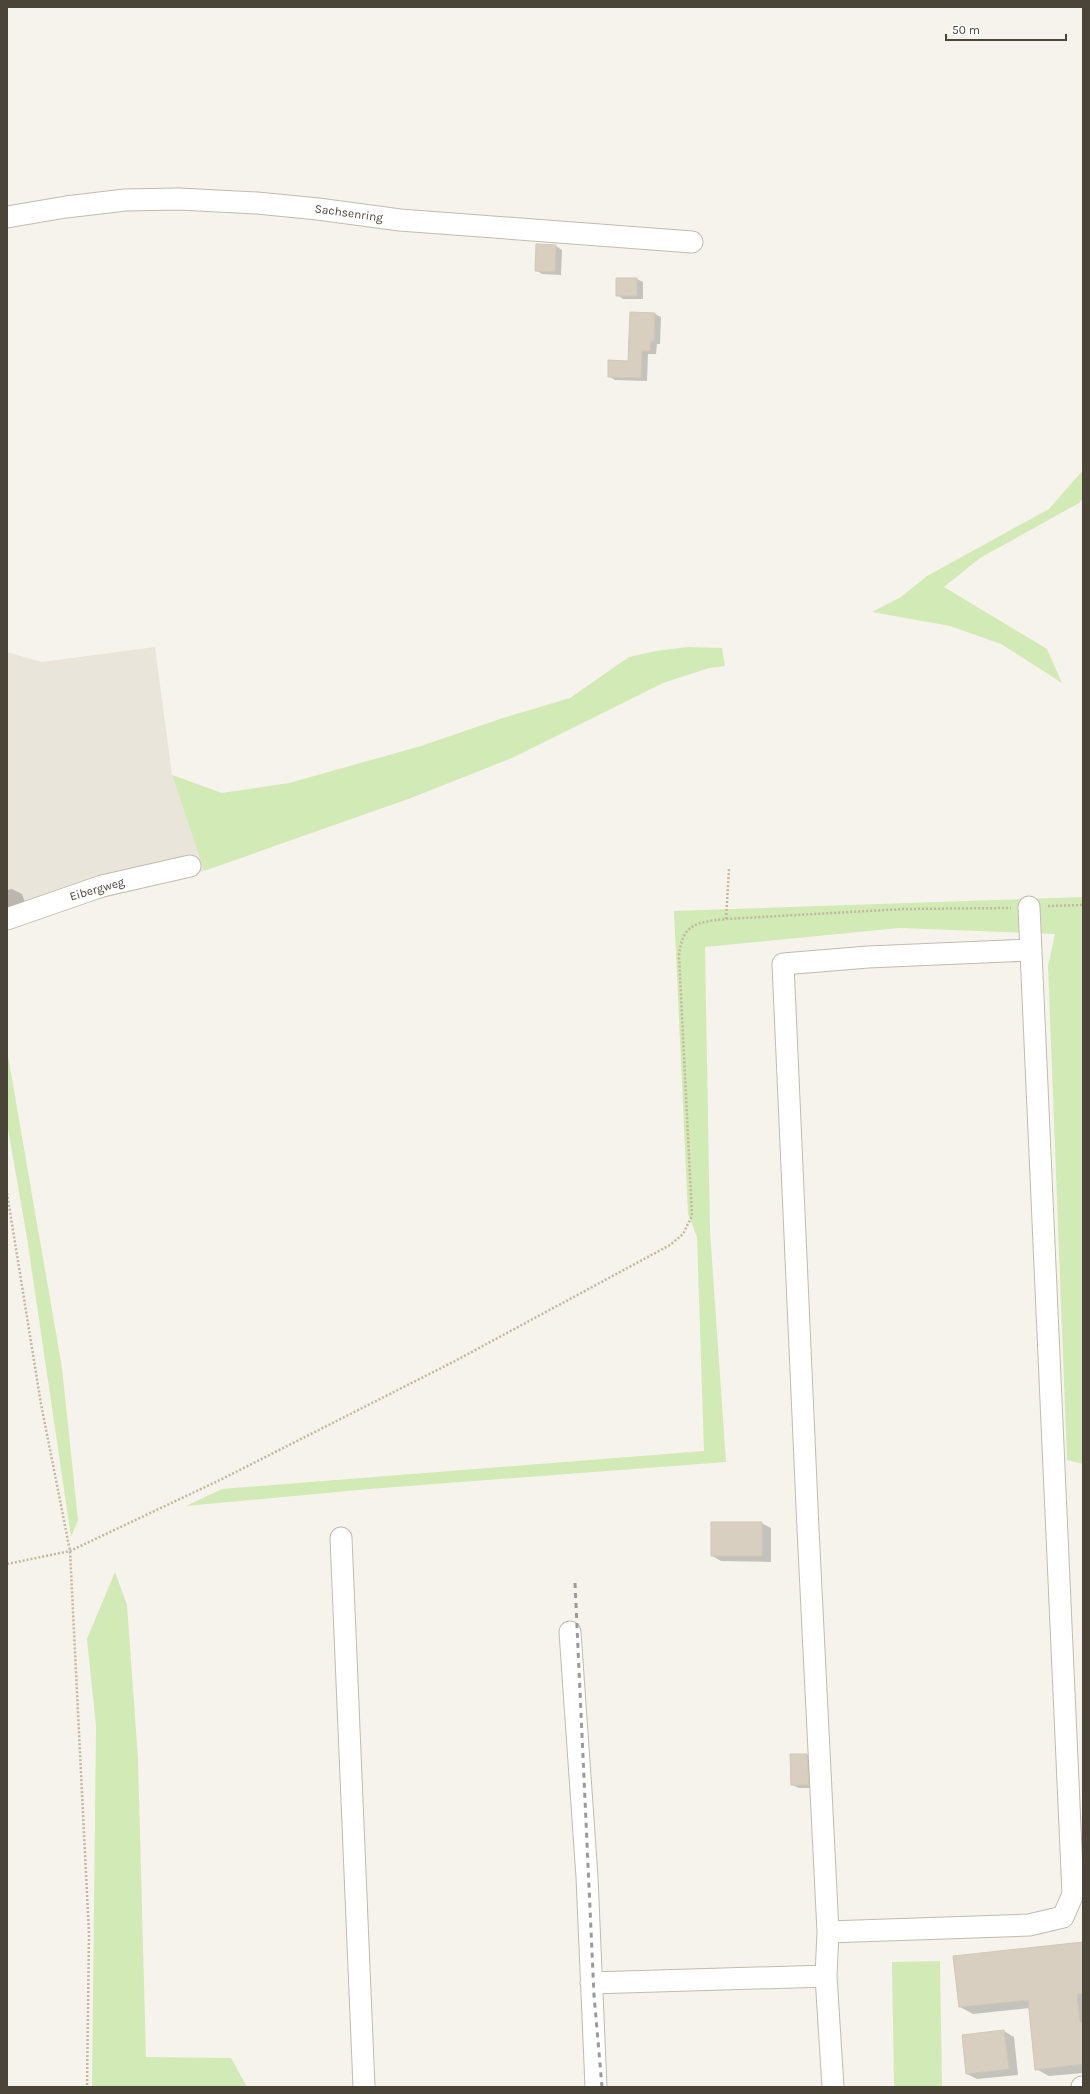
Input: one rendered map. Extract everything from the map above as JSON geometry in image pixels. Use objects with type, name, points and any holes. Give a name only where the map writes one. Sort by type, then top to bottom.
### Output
[{"type":"street","name":"Sachsenring","points":[[7,217],[66,207],[125,200],[179,199],[257,203],[318,209],[408,221],[692,242]]},
{"type":"street","name":"Eibergweg","points":[[7,919],[102,886],[190,866]]},
{"type":"street","points":[[828,1932],[1029,1925],[1063,1917],[1073,1894],[1029,907]]},
{"type":"street","points":[[833,2087],[826,1976],[828,1932],[808,1529],[784,964],[868,957],[1030,950]]},
{"type":"street","points":[[341,1538],[364,2087]]},
{"type":"street","points":[[570,1632],[586,1877],[596,2087]]},
{"type":"street","points":[[591,1983],[826,1976]]},
{"type":"path","points":[[726,919],[729,869]]},
{"type":"path","points":[[7,1564],[70,1551],[273,1454],[455,1361],[670,1245],[683,1234],[692,1216],[679,956],[680,941],[686,930],[697,923],[726,919],[903,910],[1083,904]]},
{"type":"path","points":[[7,1193],[41,1404],[70,1551],[89,1934],[87,2087]]},
{"type":"shaded area","points":[[155,647],[172,775],[204,871],[34,917],[7,931],[7,652],[42,662]]},
{"type":"green space","points":[[1083,470],[1083,498],[1079,503],[980,558],[944,587],[1047,649],[1062,683],[1001,644],[950,626],[872,612],[901,597],[927,576],[1049,509]]},
{"type":"green space","points":[[688,647],[722,648],[725,666],[709,668],[663,683],[512,758],[411,798],[204,871],[172,775],[222,793],[289,783],[421,746],[500,719],[570,698],[629,657],[656,651]]},
{"type":"green space","points":[[1083,897],[1083,1464],[1067,1460],[1048,966],[1055,934],[899,928],[705,947],[710,1231],[726,1462],[369,1489],[186,1506],[222,1489],[704,1451],[697,1237],[688,1214],[674,911]]},
{"type":"green space","points":[[7,1050],[62,1368],[78,1520],[71,1537],[27,1238],[7,1123]]},
{"type":"green space","points":[[115,1572],[127,1605],[138,1759],[146,2057],[231,2058],[247,2087],[92,2087],[96,1726],[87,1639]]},
{"type":"green space","points":[[940,1961],[942,2087],[894,2087],[892,1962]]},
{"type":"building","points":[[536,244],[556,245],[555,272],[535,271]]},
{"type":"building","points":[[616,278],[637,278],[637,296],[616,296]]},
{"type":"building","points":[[630,312],[655,313],[654,341],[651,341],[650,351],[642,351],[641,378],[608,377],[608,360],[628,361]]},
{"type":"building","points":[[711,1522],[762,1522],[762,1556],[711,1556]]},
{"type":"building","points":[[790,1754],[807,1754],[809,1785],[791,1785]]},
{"type":"building","points":[[1083,1942],[1083,1994],[1077,1994],[1080,2022],[1083,2022],[1083,2064],[1035,2070],[1028,2000],[959,2007],[953,1956]]},
{"type":"building","points":[[1004,2030],[1009,2069],[966,2074],[962,2035]]},
{"type":"railway","points":[[575,1583],[594,1995],[602,2087]]}]
